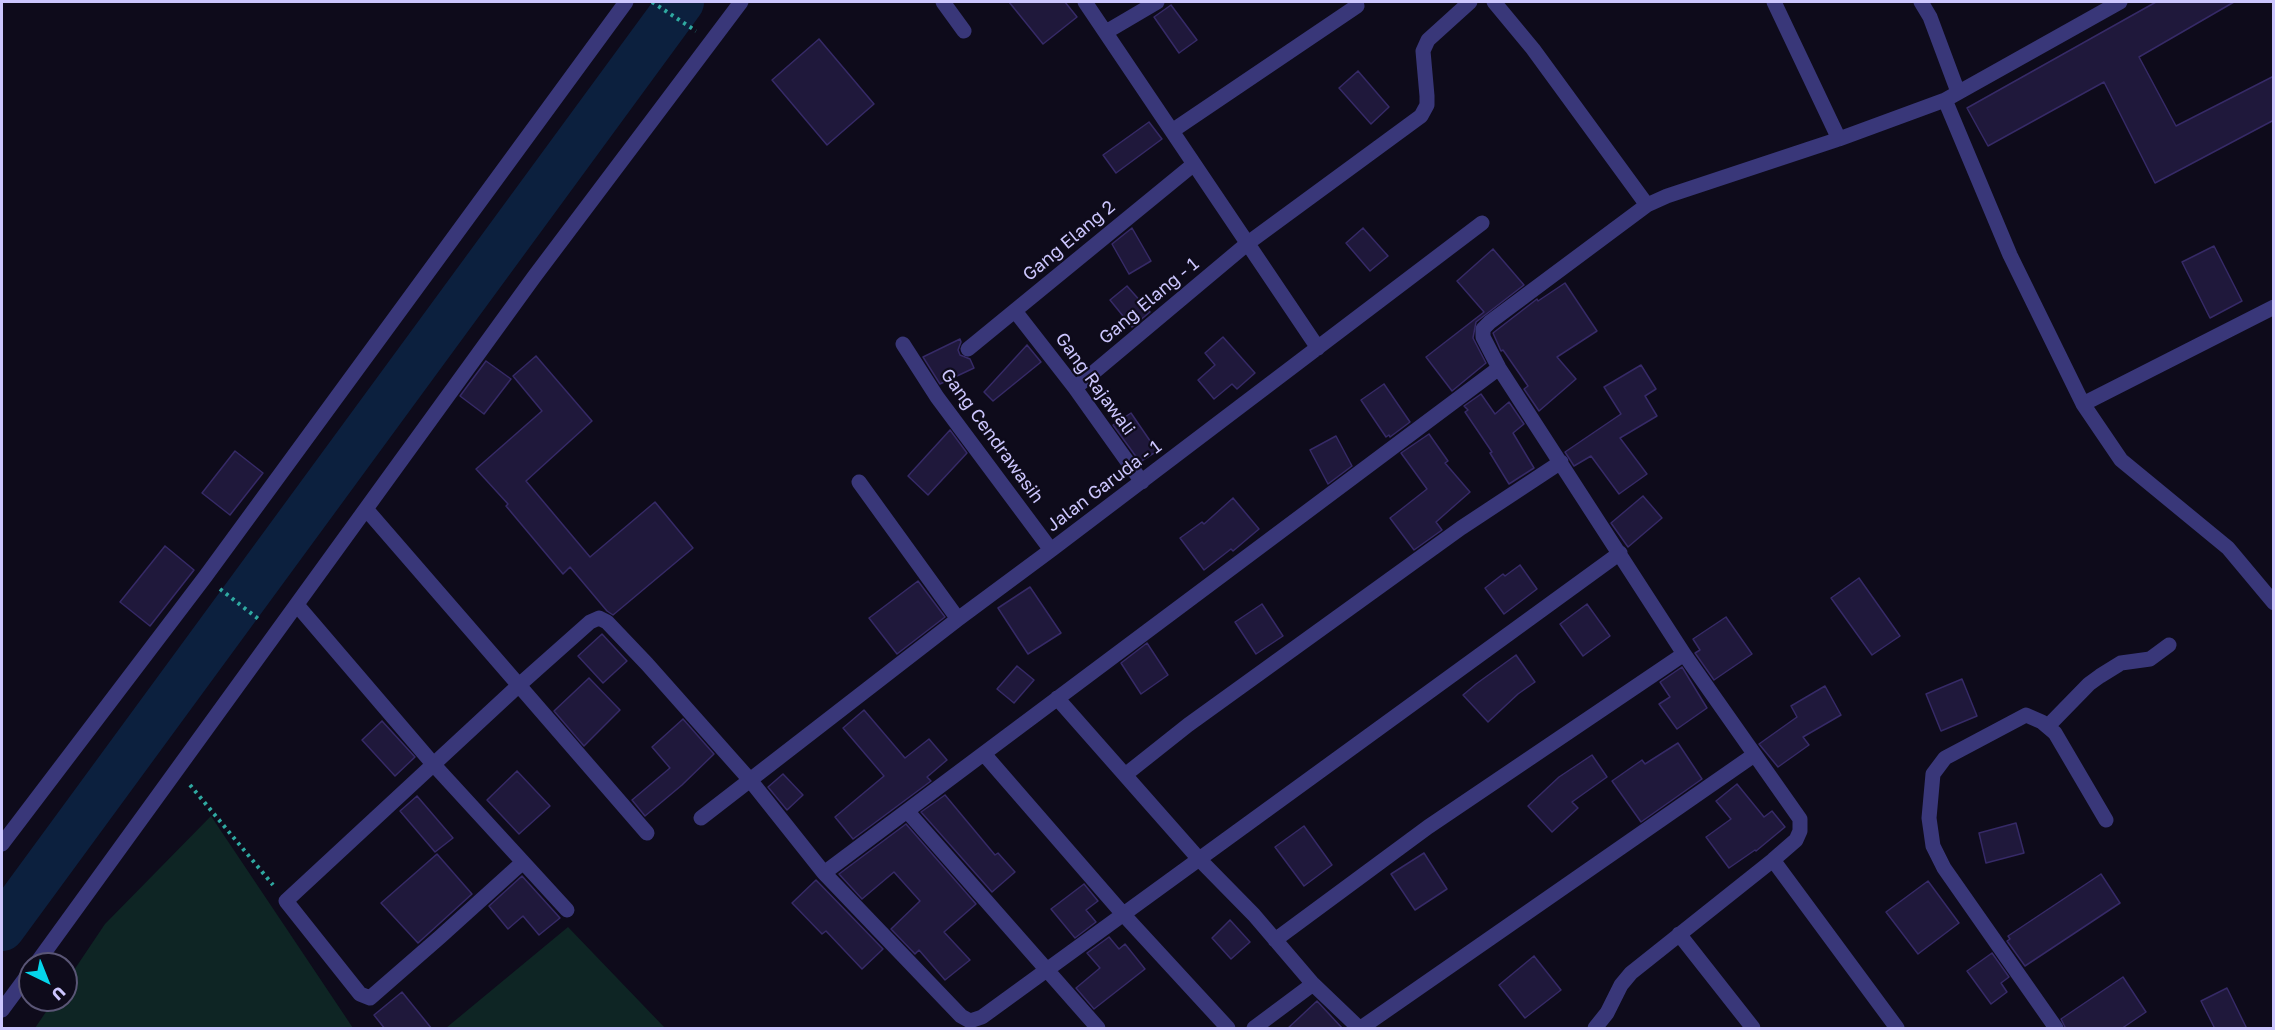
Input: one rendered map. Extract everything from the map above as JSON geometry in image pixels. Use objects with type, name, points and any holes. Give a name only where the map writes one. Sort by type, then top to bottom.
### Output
[{"type":"street","points":[[2,844],[205,577],[626,2]]},
{"type":"street","points":[[45,952],[534,277],[741,2]]},
{"type":"street","points":[[943,2],[964,31]]},
{"type":"street","points":[[1085,2],[1318,348]]},
{"type":"street","points":[[1106,32],[1157,2]]},
{"type":"street","name":"Gang Elang - 1","points":[[1075,388],[1248,243],[1421,116],[1427,105],[1423,51],[1428,40],[1470,2]]},
{"type":"street","points":[[1494,2],[1533,49],[1647,206]]},
{"type":"street","points":[[1774,2],[1839,139]]},
{"type":"street","points":[[1921,2],[1930,17],[1952,96],[2010,255],[2083,404],[2121,460],[2228,548],[2274,603]]},
{"type":"street","points":[[1597,1028],[1630,974],[1796,840],[1800,831],[1800,819],[1684,654],[1498,368],[1483,337],[1483,329],[1647,206],[1667,196],[1839,139],[1952,96],[2120,2]]},
{"type":"street","points":[[1172,131],[1357,6]]},
{"type":"street","name":"Gang Elang 2","points":[[968,349],[1194,164]]},
{"type":"street","name":"Jalan Garuda - 1","points":[[701,818],[958,619],[1482,223]]},
{"type":"street","points":[[2083,404],[2274,307]]},
{"type":"street","name":"Gang Rajawali","points":[[1015,311],[1075,388],[1142,482]]},
{"type":"street","name":"Gang Cendrawasih","points":[[903,344],[938,397],[1052,550]]},
{"type":"street","points":[[824,873],[1498,368]]},
{"type":"street","points":[[1125,775],[1188,725],[1461,528],[1561,462]]},
{"type":"street","points":[[859,482],[958,619]]},
{"type":"street","points":[[366,509],[647,833]]},
{"type":"street","points":[[523,862],[370,998],[360,994],[286,901],[518,686],[590,622],[599,618],[607,622],[647,664],[750,780],[824,873],[961,1016],[970,1021],[982,1017],[1620,553]]},
{"type":"street","points":[[297,605],[434,765],[567,910]]},
{"type":"street","points":[[2048,726],[2089,684],[2100,676],[2121,663],[2150,660],[2169,645]]},
{"type":"street","points":[[1275,940],[1428,827],[1684,654]]},
{"type":"street","points":[[1057,698],[1313,984],[1360,1029],[1754,755]]},
{"type":"street","points":[[2056,1029],[1944,868],[1933,846],[1929,818],[1933,774],[1945,758],[2025,715],[2048,726],[2055,733],[2106,820]]},
{"type":"street","points":[[984,754],[1123,914],[1228,1029]]},
{"type":"street","points":[[907,811],[1098,1029]]},
{"type":"street","points":[[1773,860],[1898,1029]]},
{"type":"street","points":[[1679,934],[1753,1029]]},
{"type":"street","points":[[1254,1029],[1313,984]]},
{"type":"street","points":[[2,1010],[18,988]]},
{"type":"path","points":[[652,2],[697,32]]},
{"type":"path","points":[[216,586],[267,626]]},
{"type":"path","points":[[178,770],[286,901]]},
{"type":"green space","points":[[211,816],[353,1028],[35,1028],[46,1012],[78,1012],[78,964],[105,924]]},
{"type":"green space","points":[[568,927],[665,1028],[446,1028]]},
{"type":"building","points":[[1009,2],[1065,2],[1077,17],[1043,44]]},
{"type":"building","points":[[2156,2],[2234,2],[2139,57],[2176,126],[2274,76],[2274,120],[2155,183],[2104,82],[1988,146],[1967,108]]},
{"type":"building","points":[[1171,5],[1197,40],[1179,53],[1154,17]]},
{"type":"building","points":[[819,39],[874,104],[827,145],[772,80]]},
{"type":"building","points":[[1358,71],[1389,107],[1371,124],[1339,88]]},
{"type":"building","points":[[1149,122],[1162,139],[1116,173],[1103,155]]},
{"type":"building","points":[[1132,228],[1151,261],[1129,274],[1112,244]]},
{"type":"building","points":[[1363,228],[1388,256],[1370,271],[1346,243]]},
{"type":"building","points":[[2214,246],[2242,301],[2210,318],[2182,262]]},
{"type":"building","points":[[1493,249],[1524,285],[1476,322],[1473,338],[1486,363],[1452,391],[1426,357],[1484,312],[1457,281]]},
{"type":"building","points":[[1565,283],[1597,331],[1557,357],[1576,379],[1539,411],[1524,389],[1528,386],[1503,350],[1501,351],[1493,333],[1537,299],[1538,301]]},
{"type":"building","points":[[1127,286],[1150,312],[1132,327],[1110,300]]},
{"type":"building","points":[[1223,337],[1255,373],[1237,389],[1232,384],[1214,399],[1198,380],[1215,365],[1205,353]]},
{"type":"building","points":[[960,339],[958,350],[960,355],[970,359],[974,368],[940,384],[923,357]]},
{"type":"building","points":[[1027,345],[1041,362],[993,401],[984,392]]},
{"type":"building","points":[[536,356],[592,421],[526,481],[590,557],[655,502],[693,548],[613,615],[607,611],[570,567],[563,574],[506,506],[508,504],[476,469],[542,411],[513,376]]},
{"type":"building","points":[[486,361],[511,379],[484,414],[460,396]]},
{"type":"building","points":[[1641,365],[1656,389],[1645,396],[1657,416],[1620,438],[1647,474],[1619,494],[1591,456],[1574,466],[1565,452],[1621,414],[1604,387]]},
{"type":"building","points":[[1384,384],[1410,422],[1390,437],[1389,435],[1386,437],[1361,400]]},
{"type":"building","points":[[1481,394],[1495,414],[1509,402],[1524,424],[1513,433],[1534,468],[1509,484],[1490,453],[1492,452],[1465,412],[1468,410],[1464,406]]},
{"type":"building","points":[[1131,413],[1157,451],[1140,462],[1113,425]]},
{"type":"building","points":[[950,430],[967,453],[928,495],[908,476]]},
{"type":"building","points":[[1429,434],[1448,461],[1445,463],[1470,492],[1436,522],[1442,530],[1414,550],[1390,518],[1427,489],[1401,453]]},
{"type":"building","points":[[1336,436],[1352,466],[1328,484],[1310,450]]},
{"type":"building","points":[[235,451],[263,473],[230,515],[202,493]]},
{"type":"building","points":[[1643,496],[1662,518],[1628,547],[1611,523]]},
{"type":"building","points":[[1233,498],[1259,529],[1233,551],[1231,549],[1204,570],[1180,538],[1202,522],[1204,524]]},
{"type":"building","points":[[165,546],[194,570],[150,626],[120,602]]},
{"type":"building","points":[[1520,565],[1537,589],[1504,614],[1485,588],[1503,574],[1505,576]]},
{"type":"building","points":[[1859,578],[1900,636],[1872,655],[1831,598]]},
{"type":"building","points":[[918,581],[945,617],[897,654],[869,618]]},
{"type":"building","points":[[1030,587],[1061,633],[1028,654],[998,608]]},
{"type":"building","points":[[1262,604],[1283,636],[1256,654],[1235,622]]},
{"type":"building","points":[[1587,604],[1610,636],[1583,656],[1560,624]]},
{"type":"building","points":[[1726,617],[1752,654],[1714,680],[1695,653],[1700,650],[1693,639]]},
{"type":"building","points":[[602,634],[627,661],[603,683],[578,656]]},
{"type":"building","points":[[1147,643],[1168,675],[1141,694],[1121,663]]},
{"type":"building","points":[[1516,655],[1535,682],[1518,694],[1488,722],[1463,695]]},
{"type":"building","points":[[1017,666],[1034,680],[1014,703],[997,689]]},
{"type":"building","points":[[1682,667],[1707,708],[1677,729],[1659,704],[1670,697],[1660,682]]},
{"type":"building","points":[[589,678],[620,710],[584,746],[554,711]]},
{"type":"building","points":[[1962,679],[1977,716],[1941,731],[1926,694]]},
{"type":"building","points":[[1825,686],[1841,715],[1803,737],[1809,745],[1778,767],[1759,744],[1797,717],[1791,706]]},
{"type":"building","points":[[864,710],[905,758],[929,739],[947,760],[927,777],[931,781],[853,839],[835,817],[884,776],[843,728]]},
{"type":"building","points":[[683,719],[714,754],[645,816],[632,800],[670,768],[652,747]]},
{"type":"building","points":[[382,721],[415,757],[395,776],[362,740]]},
{"type":"building","points":[[1678,743],[1702,779],[1641,822],[1612,781],[1642,760],[1645,764]]},
{"type":"building","points":[[1592,755],[1607,777],[1572,802],[1578,808],[1552,832],[1528,806],[1559,777]]},
{"type":"building","points":[[517,771],[550,806],[519,834],[487,800]]},
{"type":"building","points":[[783,774],[803,795],[787,810],[768,787]]},
{"type":"building","points":[[1737,784],[1764,817],[1772,811],[1785,827],[1756,851],[1729,868],[1706,837],[1731,819],[1716,801]]},
{"type":"building","points":[[945,795],[995,855],[998,853],[1015,872],[992,892],[921,812]]},
{"type":"building","points":[[417,796],[453,838],[435,852],[400,811]]},
{"type":"building","points":[[2016,823],[2024,853],[1986,863],[1979,833]]},
{"type":"building","points":[[906,824],[976,904],[944,932],[970,960],[945,980],[919,950],[915,954],[891,929],[920,901],[894,872],[862,899],[839,874]]},
{"type":"building","points":[[1304,826],[1332,865],[1304,886],[1275,847]]},
{"type":"building","points":[[1424,853],[1447,889],[1415,910],[1391,874]]},
{"type":"building","points":[[437,854],[472,894],[418,943],[381,903]]},
{"type":"building","points":[[2101,874],[2120,903],[2025,966],[2007,941],[2010,939],[2008,936]]},
{"type":"building","points":[[522,876],[560,918],[539,935],[523,916],[508,929],[489,906]]},
{"type":"building","points":[[816,880],[883,949],[862,969],[826,931],[822,934],[792,903]]},
{"type":"building","points":[[1928,881],[1959,923],[1918,954],[1886,912]]},
{"type":"building","points":[[1084,884],[1098,901],[1086,910],[1096,922],[1075,938],[1051,909]]},
{"type":"building","points":[[1230,920],[1250,942],[1231,959],[1212,938]]},
{"type":"building","points":[[1109,937],[1119,949],[1125,944],[1145,969],[1094,1009],[1076,988],[1100,968],[1087,953]]},
{"type":"building","points":[[1992,953],[2009,977],[2001,983],[2007,992],[1991,1004],[1967,971]]},
{"type":"building","points":[[1534,956],[1561,990],[1525,1018],[1499,985]]},
{"type":"building","points":[[2123,977],[2146,1012],[2121,1029],[2066,1029],[2061,1019]]},
{"type":"building","points":[[2227,988],[2247,1029],[2215,1029],[2201,1001]]},
{"type":"building","points":[[402,992],[432,1029],[385,1029],[374,1015]]},
{"type":"building","points":[[1317,1001],[1343,1029],[1287,1029]]},
{"type":"waterway","points":[[2,928],[681,2]]}]
